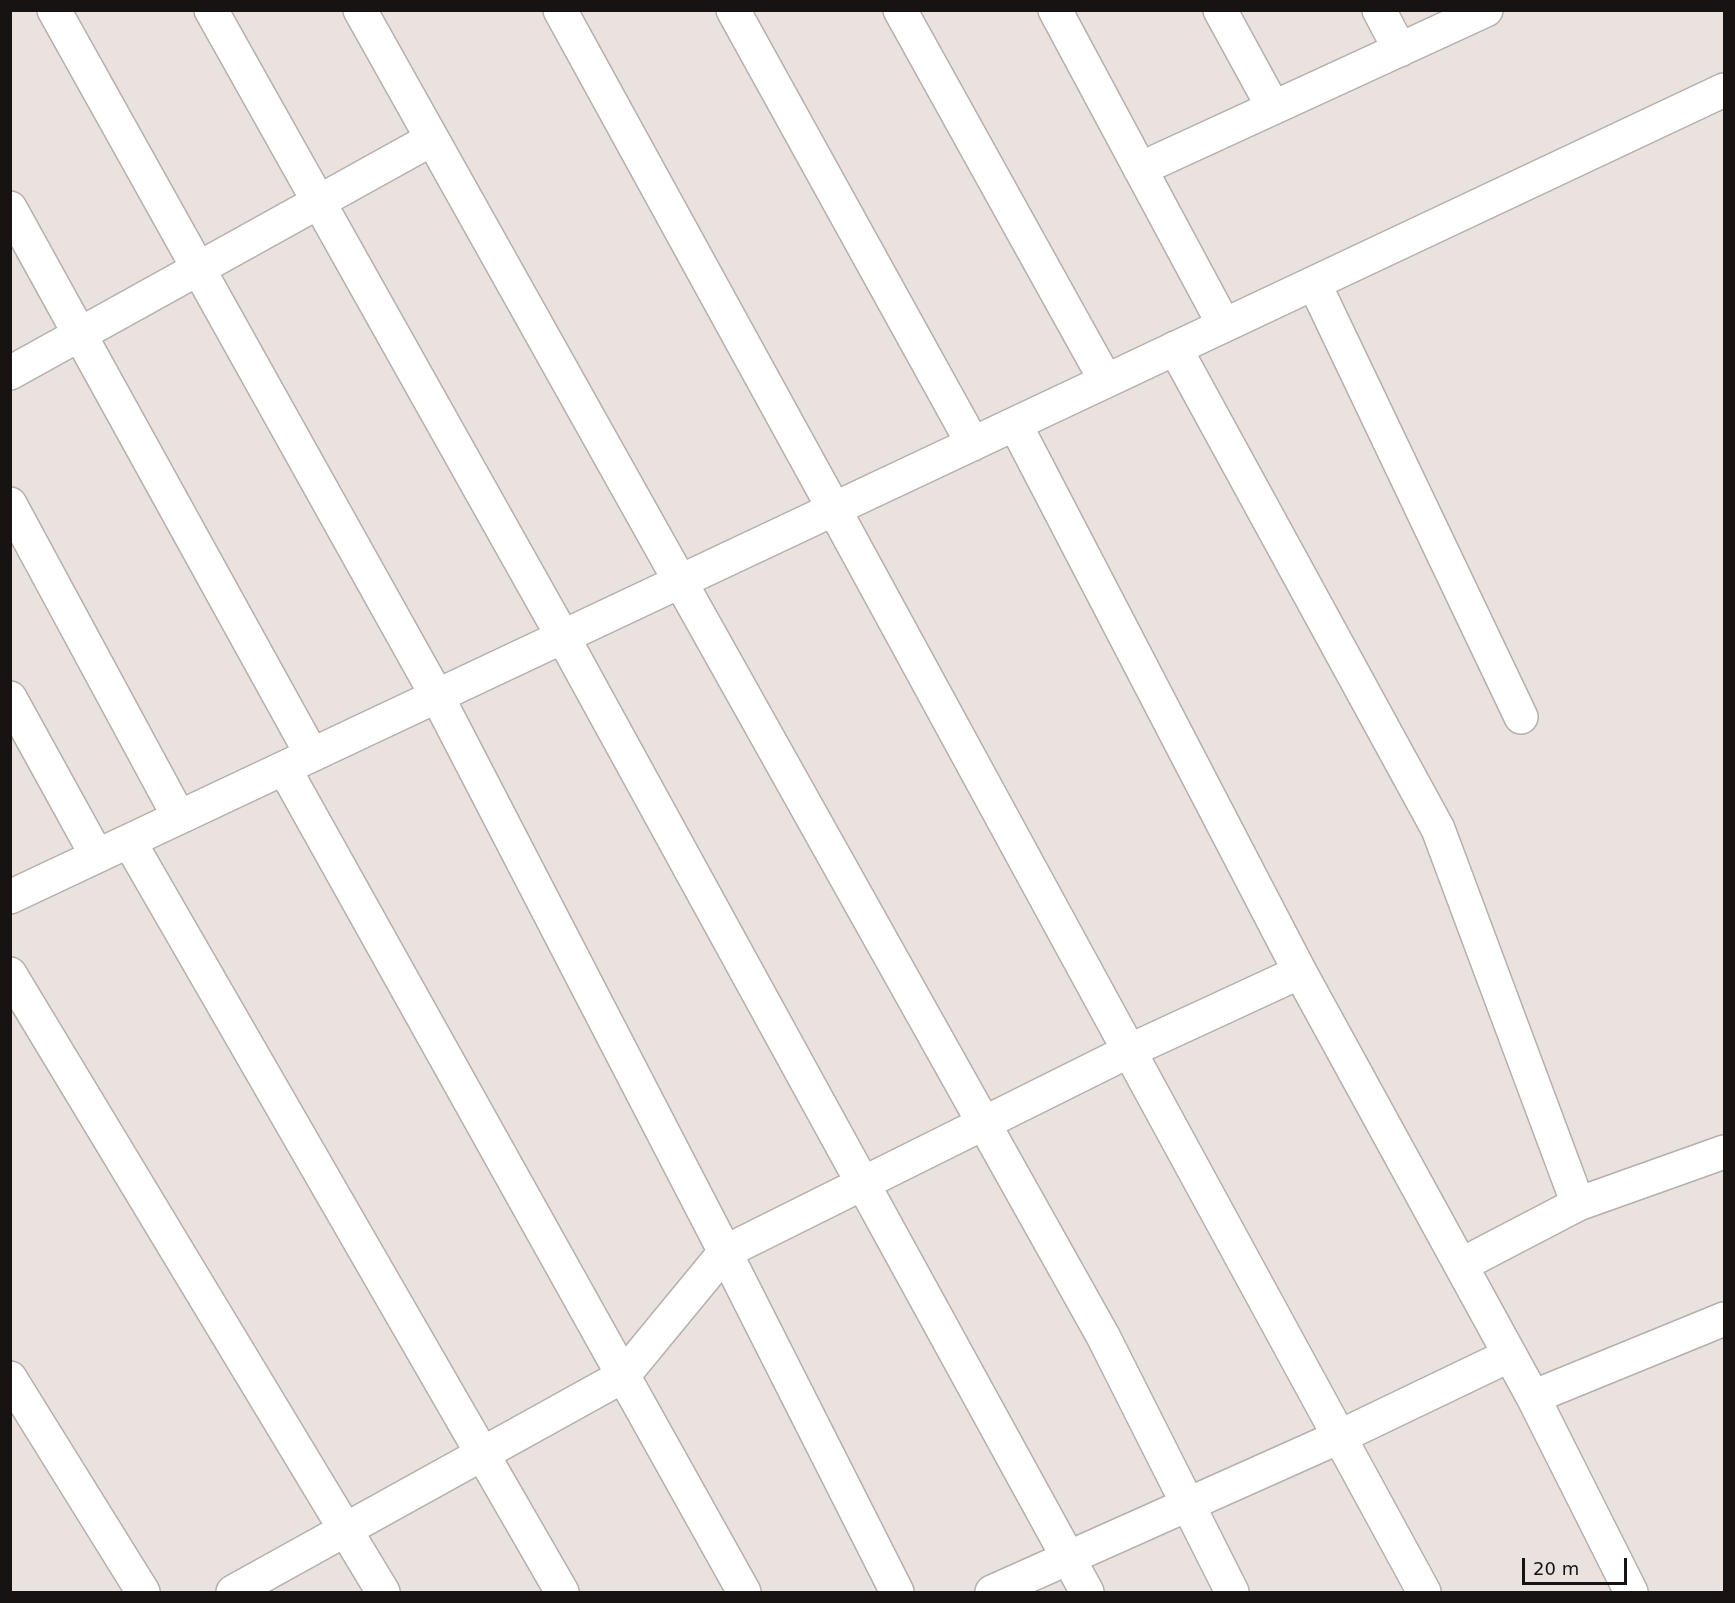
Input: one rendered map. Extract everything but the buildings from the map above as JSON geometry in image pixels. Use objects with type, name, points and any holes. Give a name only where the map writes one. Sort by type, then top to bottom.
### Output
[{"type":"street","points":[[54,10],[437,696],[725,1252],[897,1593]]},
{"type":"street","points":[[211,10],[563,637],[1087,1593]]},
{"type":"street","points":[[360,10],[1103,1336],[1232,1593]]},
{"type":"street","points":[[560,10],[1424,1593]]},
{"type":"street","points":[[733,10],[973,444]]},
{"type":"street","points":[[900,10],[1106,381]]},
{"type":"street","points":[[1055,10],[1224,325]]},
{"type":"street","points":[[1220,10],[1274,108]]},
{"type":"street","points":[[1379,10],[1400,50]]},
{"type":"street","points":[[1140,169],[1486,10]]},
{"type":"street","points":[[10,897],[1725,90]]},
{"type":"street","points":[[10,373],[432,139]]},
{"type":"street","points":[[10,208],[80,335],[298,762],[623,1376],[744,1593]]},
{"type":"street","points":[[1314,283],[1521,717]]},
{"type":"street","points":[[1176,348],[1438,829],[1578,1204]]},
{"type":"street","points":[[1015,424],[1300,972],[1533,1397],[1631,1593]]},
{"type":"street","points":[[10,504],[179,817]]},
{"type":"street","points":[[10,698],[97,856]]},
{"type":"street","points":[[129,841],[562,1593]]},
{"type":"street","points":[[233,1593],[623,1376],[725,1252],[1129,1051],[1300,972]]},
{"type":"street","points":[[10,974],[382,1593]]},
{"type":"street","points":[[1461,1265],[1578,1204],[1725,1152]]},
{"type":"street","points":[[1533,1397],[1723,1323]]},
{"type":"street","points":[[992,1593],[1339,1437],[1510,1355]]},
{"type":"street","points":[[10,1378],[143,1593]]}]
